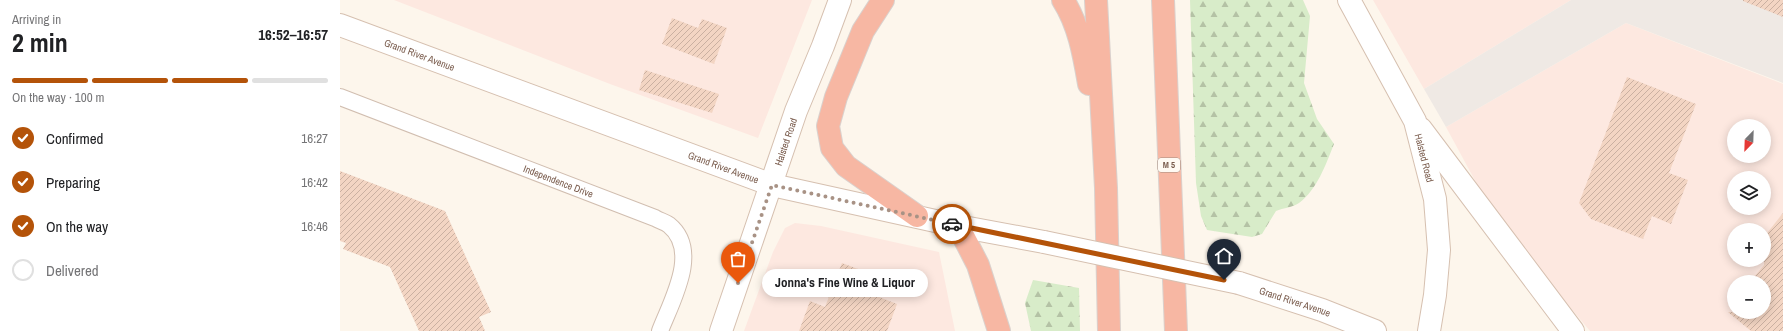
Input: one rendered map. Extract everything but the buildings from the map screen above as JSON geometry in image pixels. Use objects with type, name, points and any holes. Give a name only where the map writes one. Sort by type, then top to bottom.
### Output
[{"type":"highway","points":[[883,0],[863,31],[836,97],[828,126],[832,148],[846,166],[917,216]]},
{"type":"highway","points":[[1063,0],[1069,9],[1077,30],[1086,64],[1106,188]]},
{"type":"highway","points":[[1096,0],[1106,188],[1109,331]]},
{"type":"highway","name":"M 5","points":[[1162,0],[1176,331]]},
{"type":"highway","points":[[958,226],[978,265],[998,331]]},
{"type":"main road","name":"Halsted Road","points":[[721,331],[796,111],[840,0]]},
{"type":"main road","name":"Halsted Road","points":[[1349,0],[1415,121],[1435,199],[1439,250],[1435,295],[1429,331]]},
{"type":"main road","name":"Grand River Avenue","points":[[340,25],[772,185],[958,226],[1044,242],[1239,284],[1322,310],[1375,331]]},
{"type":"main road","points":[[1415,121],[1573,331]]},
{"type":"street","name":"Independence Drive","points":[[340,97],[655,218],[669,226],[678,237],[684,253],[683,270],[660,331]]},
{"type":"shaded area","points":[[394,0],[812,0],[758,138],[610,84]]},
{"type":"shaded area","points":[[1373,0],[1571,0],[1424,89]]},
{"type":"shaded area","points":[[1571,0],[1783,0],[1783,83],[1626,23],[1446,127],[1424,89]]},
{"type":"shaded area","points":[[1626,23],[1783,84],[1783,331],[1590,331],[1542,274],[1485,199],[1446,127]]},
{"type":"shaded area","points":[[795,223],[821,226],[939,252],[955,331],[744,331],[773,252],[785,228]]},
{"type":"green space","points":[[1190,0],[1303,0],[1310,16],[1304,83],[1317,119],[1334,144],[1316,184],[1305,198],[1297,204],[1276,211],[1262,234],[1252,237],[1207,230],[1201,216],[1196,183]]},
{"type":"green space","points":[[1033,280],[1079,288],[1080,331],[1031,331],[1025,303]]},
{"type":"way so far","points":[[738,283],[772,185],[952,224]]},
{"type":"place","name":"Jonna's Fine Wine & Liquor","points":[[738,283]]},
{"type":"route","points":[[952,224],[1224,280]]}]
